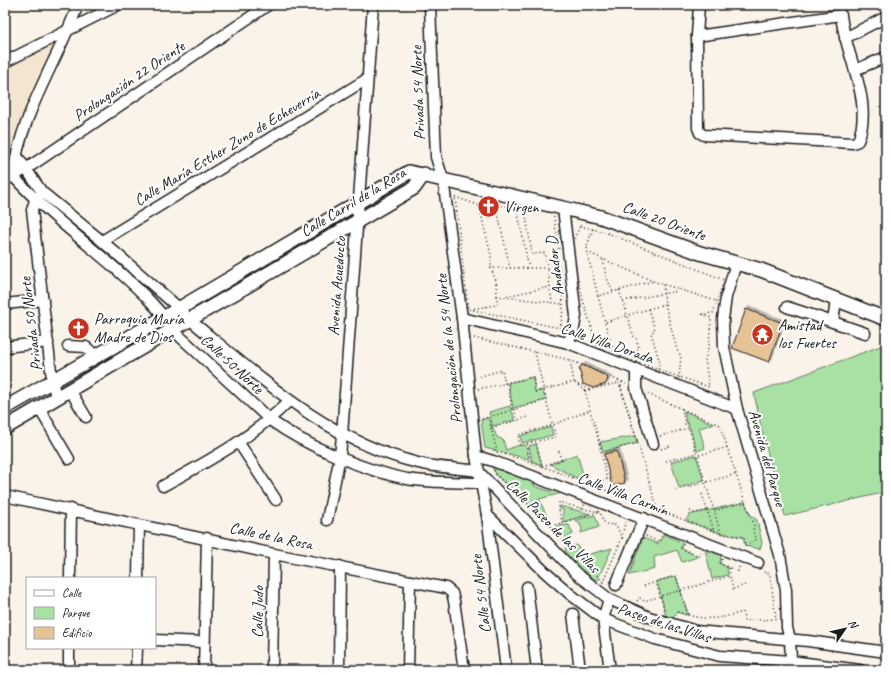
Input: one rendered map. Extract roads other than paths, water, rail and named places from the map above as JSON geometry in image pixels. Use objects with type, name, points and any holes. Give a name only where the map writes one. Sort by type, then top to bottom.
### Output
[{"type":"main road","name":"Calle Carril de la Rosa","points":[[5,408],[52,379],[165,317],[409,172],[424,174],[414,188],[357,220],[5,428]]},
{"type":"main road","name":"Calle 20 Oriente","points":[[424,174],[601,217],[700,253],[761,270],[886,319]]},
{"type":"street","points":[[9,178],[17,156],[24,126],[69,30],[78,5]]},
{"type":"street","points":[[5,62],[118,5]]},
{"type":"street","name":"Prolongación 22 Oriente","points":[[9,178],[26,169],[268,5]]},
{"type":"street","name":"Avenida Acueducto","points":[[327,520],[340,456],[342,435],[373,5]]},
{"type":"street","name":"Privada 54 Norte","points":[[430,5],[436,157],[443,179]]},
{"type":"street","points":[[697,36],[840,10],[845,38],[855,70],[862,104],[858,141],[853,143],[704,135],[700,133],[698,128],[697,36],[700,5]]},
{"type":"street","points":[[845,38],[886,17]]},
{"type":"street","points":[[855,70],[886,57]]},
{"type":"street","name":"Calle María Esther Zuno de Echeverría","points":[[102,241],[367,79]]},
{"type":"street","name":"Calle 50 Norte","points":[[17,156],[42,192],[102,241],[179,308],[189,319],[289,401],[342,435],[388,454],[419,463],[478,471]]},
{"type":"street","name":"Calle 50 Norte","points":[[9,178],[135,286],[165,317],[173,330],[270,420],[287,432],[340,456],[387,474],[430,482],[480,483]]},
{"type":"street","name":"Prolongación de la 54 Norte","points":[[443,179],[462,318],[476,456],[487,515]]},
{"type":"street","points":[[35,200],[42,192]]},
{"type":"street","name":"Privada 50 Norte","points":[[35,200],[32,210],[52,379],[56,398]]},
{"type":"street","name":"Andador D","points":[[563,208],[576,316],[574,328],[568,343]]},
{"type":"street","name":"Avenida del Parque","points":[[736,263],[726,297],[724,347],[737,409],[780,555],[786,590],[787,628],[793,663]]},
{"type":"street","points":[[5,304],[43,300]]},
{"type":"street","points":[[832,322],[836,300]]},
{"type":"street","points":[[787,307],[865,333]]},
{"type":"street","name":"Calle Villa Dorada","points":[[462,318],[568,343],[637,366],[737,409]]},
{"type":"street","points":[[5,347],[48,342]]},
{"type":"street","points":[[68,346],[86,347],[95,355]]},
{"type":"street","points":[[637,366],[636,388],[654,441]]},
{"type":"street","points":[[70,390],[86,417]]},
{"type":"street","points":[[163,486],[239,443],[270,420],[289,401]]},
{"type":"street","points":[[39,408],[69,459]]},
{"type":"street","points":[[239,443],[276,500]]},
{"type":"street","name":"Calle Villa Carmín","points":[[476,456],[644,518],[758,563]]},
{"type":"street","name":"Calle Paseo de las Villas","points":[[478,471],[577,574],[609,600]]},
{"type":"street","name":"Calle de la Rosa","points":[[5,496],[207,538],[274,554],[446,588],[452,593],[464,670]]},
{"type":"street","points":[[70,577],[71,509]]},
{"type":"street","name":"Paseo de las Villas","points":[[487,515],[545,572],[570,594],[603,619],[655,639],[720,656],[793,663]]},
{"type":"street","name":"Calle 54 Norte","points":[[487,515],[506,670]]},
{"type":"street","points":[[616,585],[644,518]]},
{"type":"street","points":[[138,577],[140,525]]},
{"type":"street","points":[[204,670],[207,538]]},
{"type":"street","name":"Calle Judo","points":[[272,670],[274,554]]},
{"type":"street","points":[[339,670],[340,566]]},
{"type":"street","points":[[408,670],[410,581]]},
{"type":"street","points":[[527,587],[538,670]]},
{"type":"street","points":[[609,600],[603,619],[610,670]]},
{"type":"street","name":"Paseo de las Villas","points":[[609,600],[649,616],[696,631],[790,639]]},
{"type":"street","points":[[573,614],[580,670]]},
{"type":"street","points":[[790,639],[886,652]]},
{"type":"street","points":[[156,640],[204,642]]},
{"type":"street","points":[[69,649],[69,670]]},
{"type":"street","points":[[136,670],[137,649]]},
{"type":"street","points":[[778,670],[793,663],[860,670]]},
{"type":"place","name":"Virgen","points":[[489,207]]},
{"type":"place","name":"Parroquia María Madre de Dios","points":[[78,328]]},
{"type":"place","name":"Amistad los Fuertes","points":[[762,334]]}]
